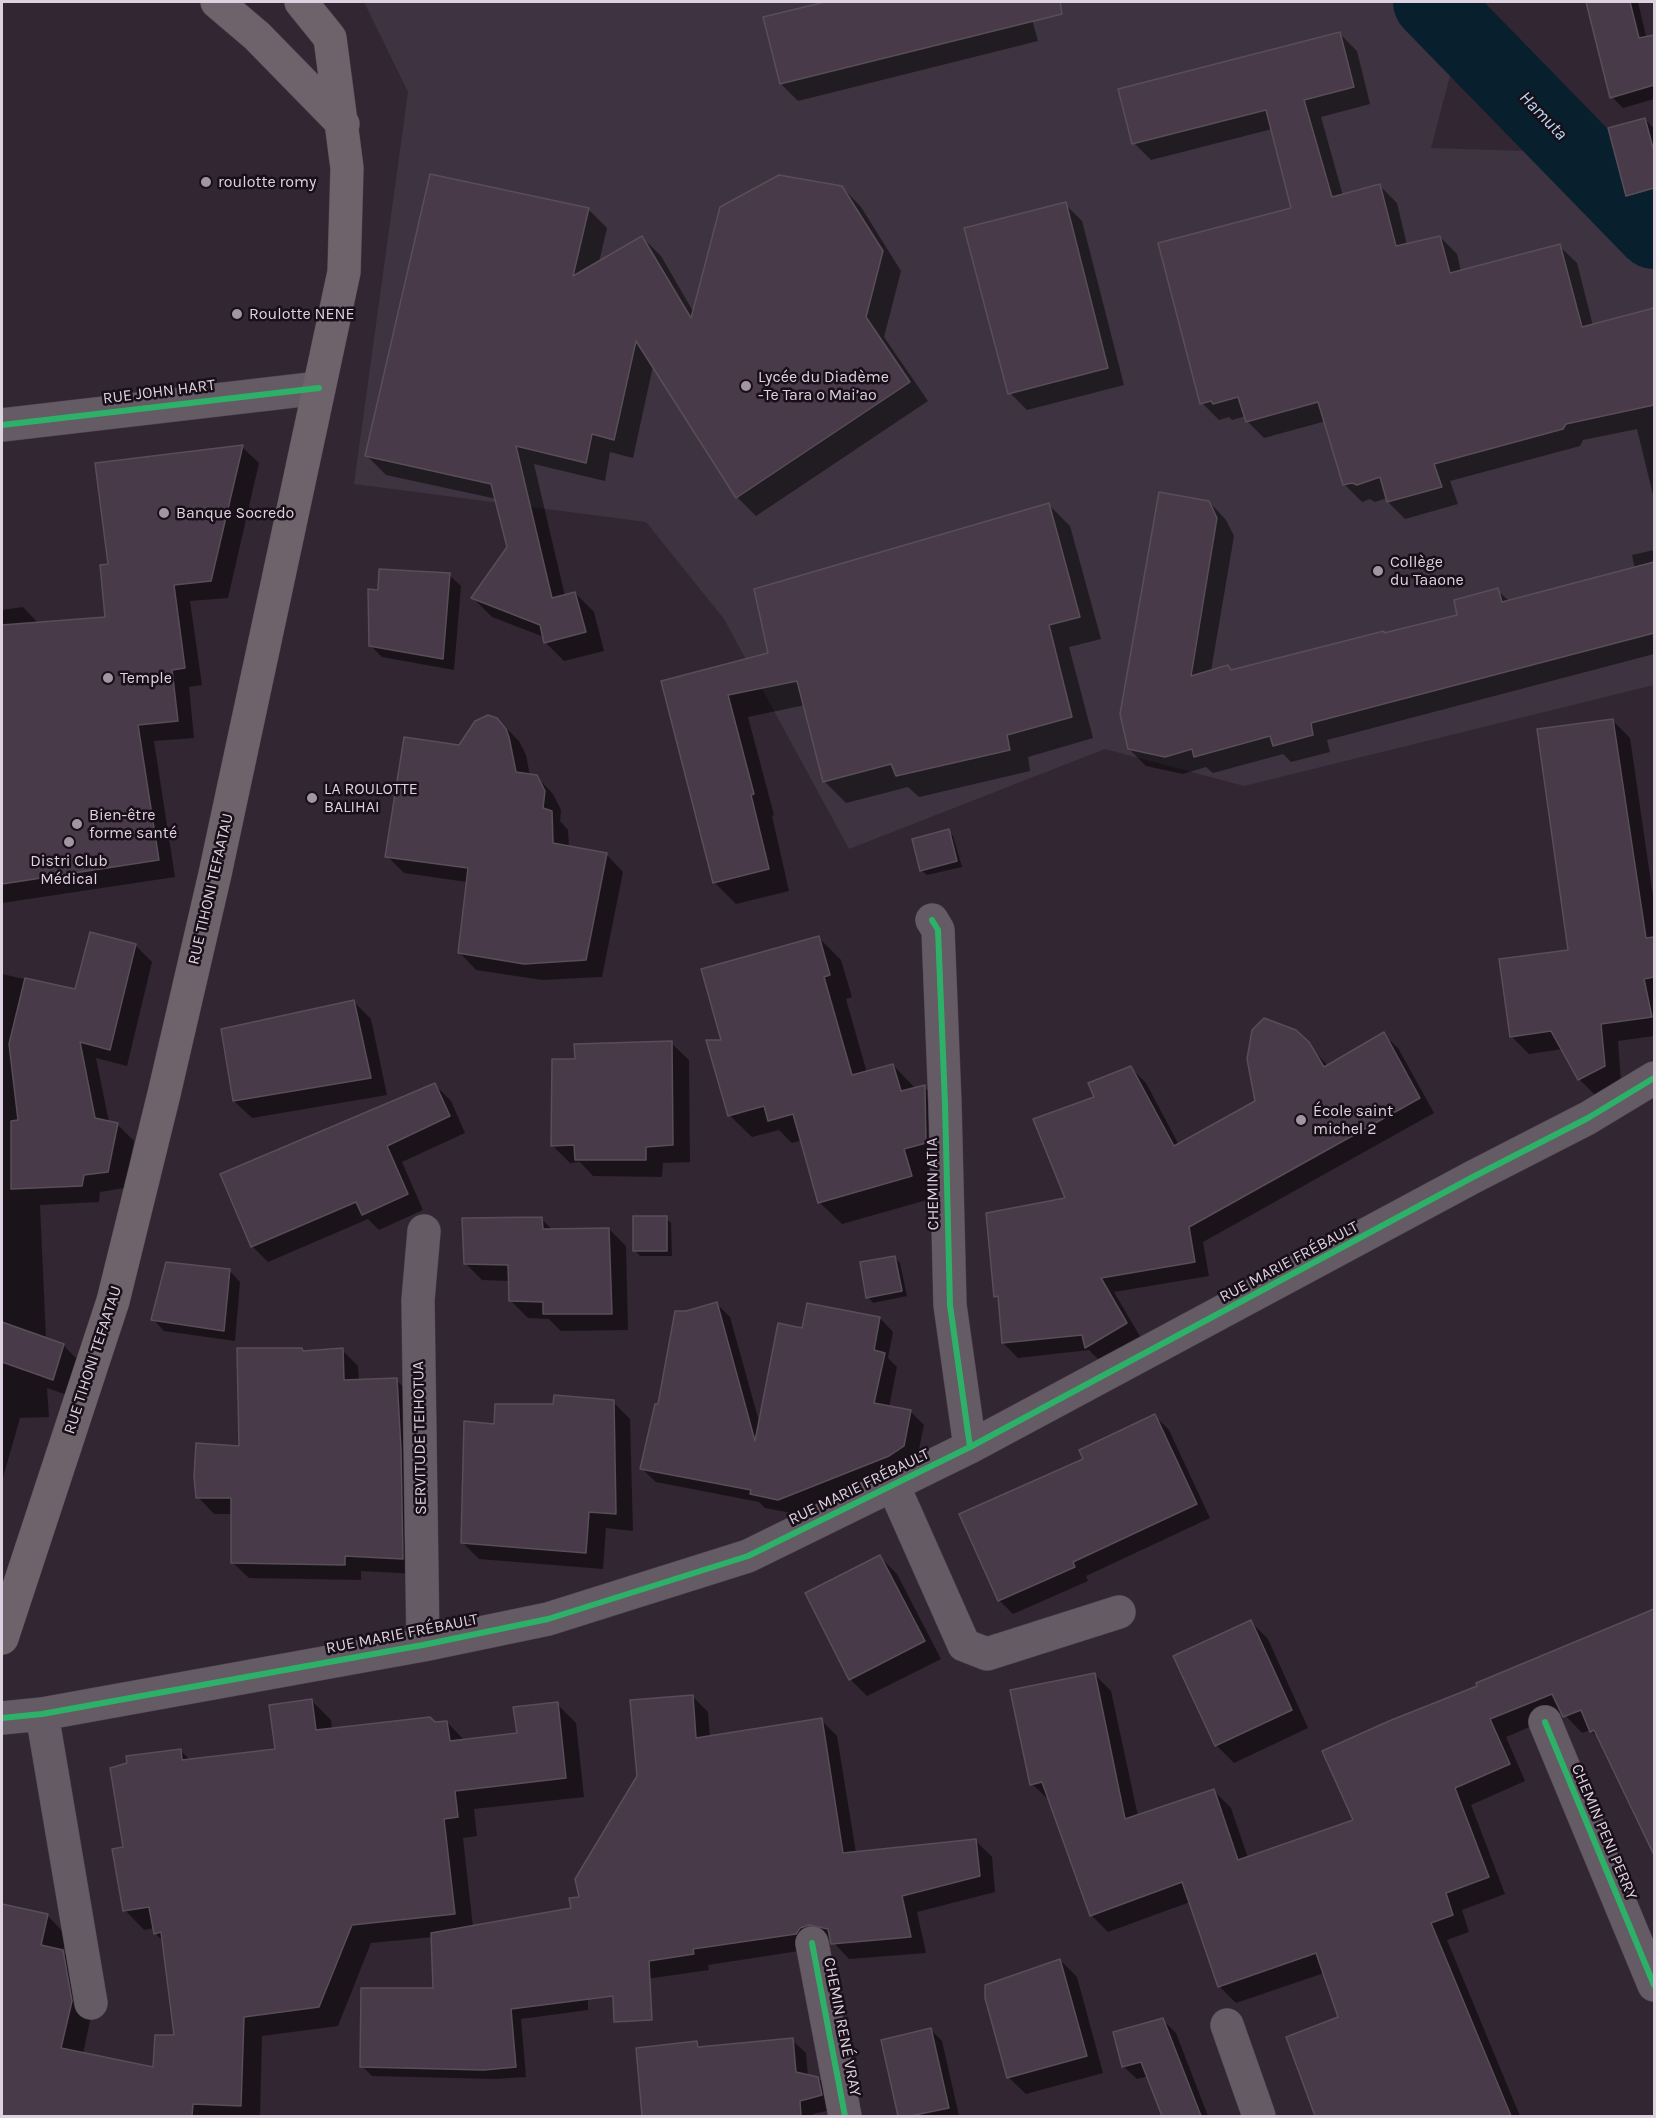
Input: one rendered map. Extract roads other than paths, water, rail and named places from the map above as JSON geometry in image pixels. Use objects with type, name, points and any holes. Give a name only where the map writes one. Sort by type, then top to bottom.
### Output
[{"type":"main road","points":[[217,2],[257,36],[343,124]]},
{"type":"main road","name":"RUE TIHONI TEFAATAU","points":[[2,1638],[113,1301],[215,874],[344,272],[347,168],[330,38],[301,2]]},
{"type":"street","name":"RUE JOHN HART","points":[[2,425],[319,388]]},
{"type":"street","name":"CHEMIN ATIA","points":[[932,920],[938,930],[950,1305],[970,1447]]},
{"type":"street","name":"RUE MARIE FRÉBAULT","points":[[2,1718],[42,1714],[423,1645],[548,1619],[748,1556],[970,1447],[1462,1183],[1588,1118],[1654,1078]]},
{"type":"street","name":"SERVITUDE TEIHOTUA","points":[[423,1645],[418,1300],[424,1230]]},
{"type":"street","points":[[893,1485],[964,1645],[987,1654],[1119,1612]]},
{"type":"street","points":[[42,1714],[91,2003]]},
{"type":"street","name":"CHEMIN PENI PERRY","points":[[1545,1722],[1654,1985]]},
{"type":"street","name":"CHEMIN RENÉ VRAY","points":[[812,1943],[845,2116]]},
{"type":"street","points":[[1227,2025],[1259,2116]]},
{"type":"waterway","name":"Hamuta","points":[[1431,2],[1654,231]]},
{"type":"place","name":"roulotte romy","points":[[206,182]]},
{"type":"place","name":"Roulotte NENE","points":[[237,314]]},
{"type":"place","name":"Lycée du Diadème -Te Tara o Mai’ao","points":[[746,386]]},
{"type":"place","name":"Banque Socredo","points":[[164,513]]},
{"type":"place","name":"Collège du Taaone","points":[[1378,571]]},
{"type":"place","name":"Temple","points":[[108,678]]},
{"type":"place","name":"LA ROULOTTE BALIHAI","points":[[312,798]]},
{"type":"place","name":"Bien-être forme santé","points":[[77,824]]},
{"type":"place","name":"Distri Club Médical","points":[[69,842]]},
{"type":"place","name":"École saint michel 2","points":[[1301,1120]]}]
